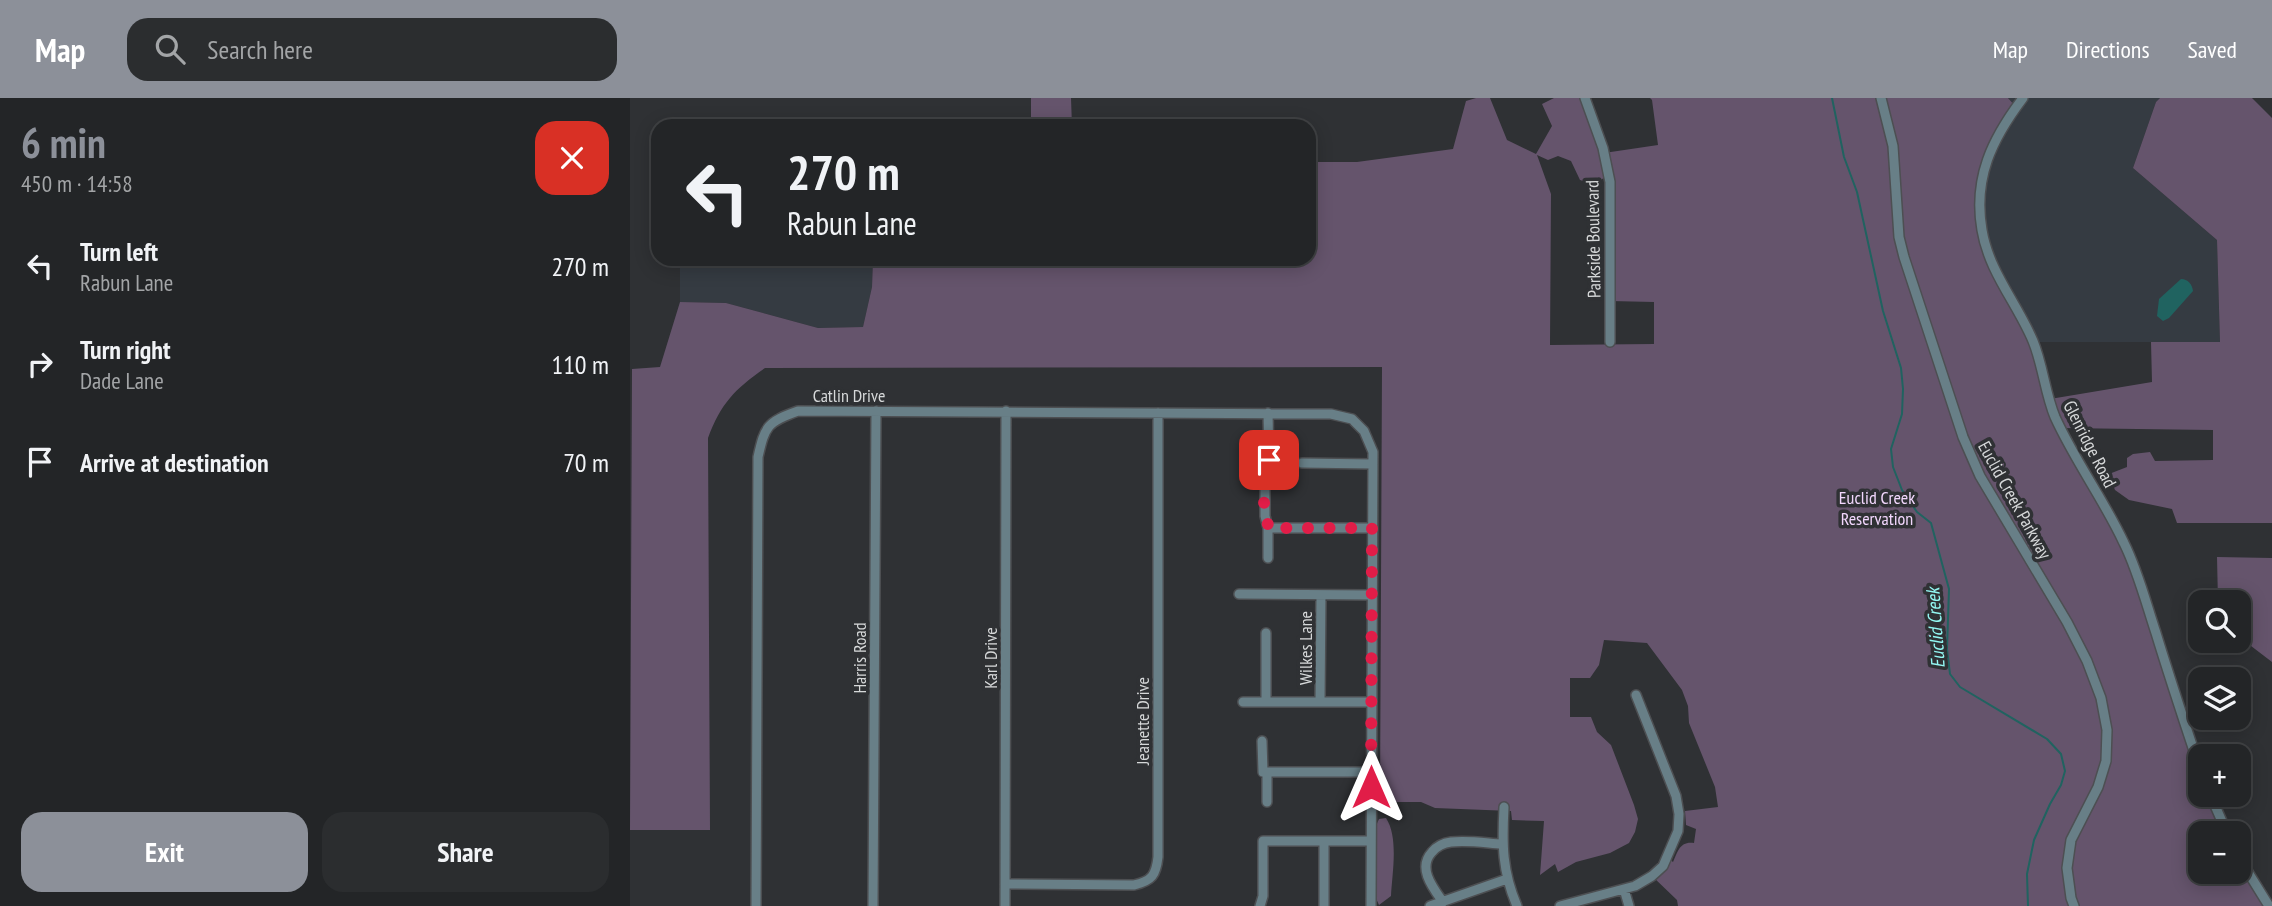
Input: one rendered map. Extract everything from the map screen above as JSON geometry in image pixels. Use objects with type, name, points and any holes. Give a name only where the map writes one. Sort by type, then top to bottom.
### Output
[{"type":"street","name":"Parkside Boulevard","points":[[1585,98],[1603,148],[1609,182],[1610,342]]},
{"type":"street","name":"Euclid Creek Parkway","points":[[1881,98],[1895,156],[1901,247],[1963,437],[1979,476],[2082,651],[2101,698],[2107,730],[2106,761],[2098,787],[2071,840],[2067,868],[2074,906]]},
{"type":"street","name":"Glenridge Road","points":[[2023,98],[1990,148],[1979,194],[1982,229],[1988,254],[2034,342],[2054,414],[2124,543],[2139,579],[2192,744]]},
{"type":"street","name":"Catlin Drive","points":[[756,906],[758,457],[763,433],[776,419],[798,411],[1331,414],[1352,419],[1364,431],[1373,452],[1373,464]]},
{"type":"street","name":"Harris Road","points":[[873,906],[876,411]]},
{"type":"street","name":"Karl Drive","points":[[1004,906],[1006,411]]},
{"type":"street","name":"Jeanette Drive","points":[[1004,884],[1134,885],[1149,881],[1156,872],[1158,413]]},
{"type":"street","points":[[1268,413],[1269,460],[1265,471],[1268,558]]},
{"type":"street","points":[[1302,463],[1373,464],[1371,906]]},
{"type":"street","points":[[1269,528],[1372,528]]},
{"type":"street","points":[[1239,594],[1372,595]]},
{"type":"street","name":"Wilkes Lane","points":[[1320,702],[1321,595]]},
{"type":"street","points":[[1266,633],[1266,702]]},
{"type":"street","points":[[1560,906],[1634,886],[1653,876],[1663,866],[1678,831],[1676,796],[1636,695]]},
{"type":"street","points":[[1243,702],[1371,702]]},
{"type":"street","points":[[1262,741],[1263,772],[1371,772]]},
{"type":"street","points":[[1267,772],[1267,802]]},
{"type":"street","points":[[1504,807],[1502,844],[1507,879],[1517,906]]},
{"type":"street","points":[[1260,906],[1263,896],[1263,841],[1371,841]]},
{"type":"street","points":[[1324,841],[1324,906]]},
{"type":"street","points":[[1443,902],[1429,883],[1426,871],[1428,856],[1438,846],[1452,842],[1502,844]]},
{"type":"street","points":[[2251,877],[2269,906]]},
{"type":"street","points":[[1430,906],[1507,879]]},
{"type":"street","points":[[1624,889],[1629,906]]},
{"type":"shaded area","points":[[2008,98],[2160,98],[2156,102],[2133,168],[2217,240],[2220,342],[2034,342],[1988,254],[1979,194],[1990,148],[2016,107]]},
{"type":"shaded area","points":[[680,266],[873,266],[872,287],[863,327],[818,328],[726,303],[680,302]]},
{"type":"green space","points":[[1031,98],[1071,98],[1072,119],[1031,119]]},
{"type":"green space","name":"Euclid Creek Reservation","points":[[1490,98],[1507,140],[1536,154],[1552,126],[1542,104],[1554,98],[1580,98],[1595,136],[1605,177],[1594,185],[1580,180],[1571,161],[1558,156],[1548,160],[1537,155],[1551,194],[1550,345],[1654,344],[1654,302],[1610,301],[1610,182],[1604,153],[1658,145],[1650,98],[2008,98],[2016,107],[1990,148],[1980,210],[2002,285],[2028,331],[2050,399],[2152,382],[2151,342],[2220,342],[2217,240],[2133,168],[2156,102],[2160,98],[2252,98],[2272,118],[2272,523],[2177,523],[2172,509],[2129,500],[2115,490],[2109,474],[2127,467],[2127,458],[2133,454],[2150,452],[2155,461],[2213,460],[2213,430],[2062,428],[2124,543],[2192,744],[2188,744],[2188,807],[2215,807],[2222,821],[2188,821],[2188,884],[2251,884],[2251,877],[2269,906],[1678,906],[1677,900],[1652,876],[1668,858],[1673,862],[1683,845],[1694,843],[1696,829],[1686,825],[1685,811],[1718,807],[1715,787],[1689,723],[1688,706],[1682,690],[1647,643],[1604,640],[1599,665],[1590,678],[1570,678],[1570,717],[1591,717],[1597,732],[1611,745],[1634,805],[1638,819],[1629,843],[1610,853],[1576,862],[1558,872],[1555,864],[1540,875],[1544,821],[1512,820],[1511,811],[1435,808],[1421,802],[1380,802],[1382,367],[765,368],[730,398],[718,415],[708,438],[710,830],[630,830],[632,369],[660,367],[680,302],[726,303],[818,328],[863,327],[872,287],[873,266],[1316,266],[1316,162],[1357,162],[1453,149],[1466,101]]},
{"type":"green space","points":[[2217,557],[2272,558],[2272,662],[2251,646],[2251,590],[2218,590]]},
{"type":"green space","points":[[1386,818],[1394,846],[1391,896],[1379,905],[1374,894],[1375,828],[1379,819]]},
{"type":"water","points":[[2181,279],[2189,282],[2193,291],[2169,318],[2163,321],[2157,316],[2159,299]]},
{"type":"waterway","name":"Euclid Creek","points":[[1832,98],[1844,157],[1857,192],[1883,311],[1901,368],[1902,414],[1891,449],[1893,467],[1902,490],[1917,512],[1931,523],[1949,589],[1947,649],[1950,674],[1960,687],[2047,739],[2061,754],[2065,771],[2061,785],[2034,840],[2027,874],[2028,906]]},
{"type":"route","points":[[1269,460],[1265,471],[1265,516],[1269,528],[1372,528],[1371,787]]}]
